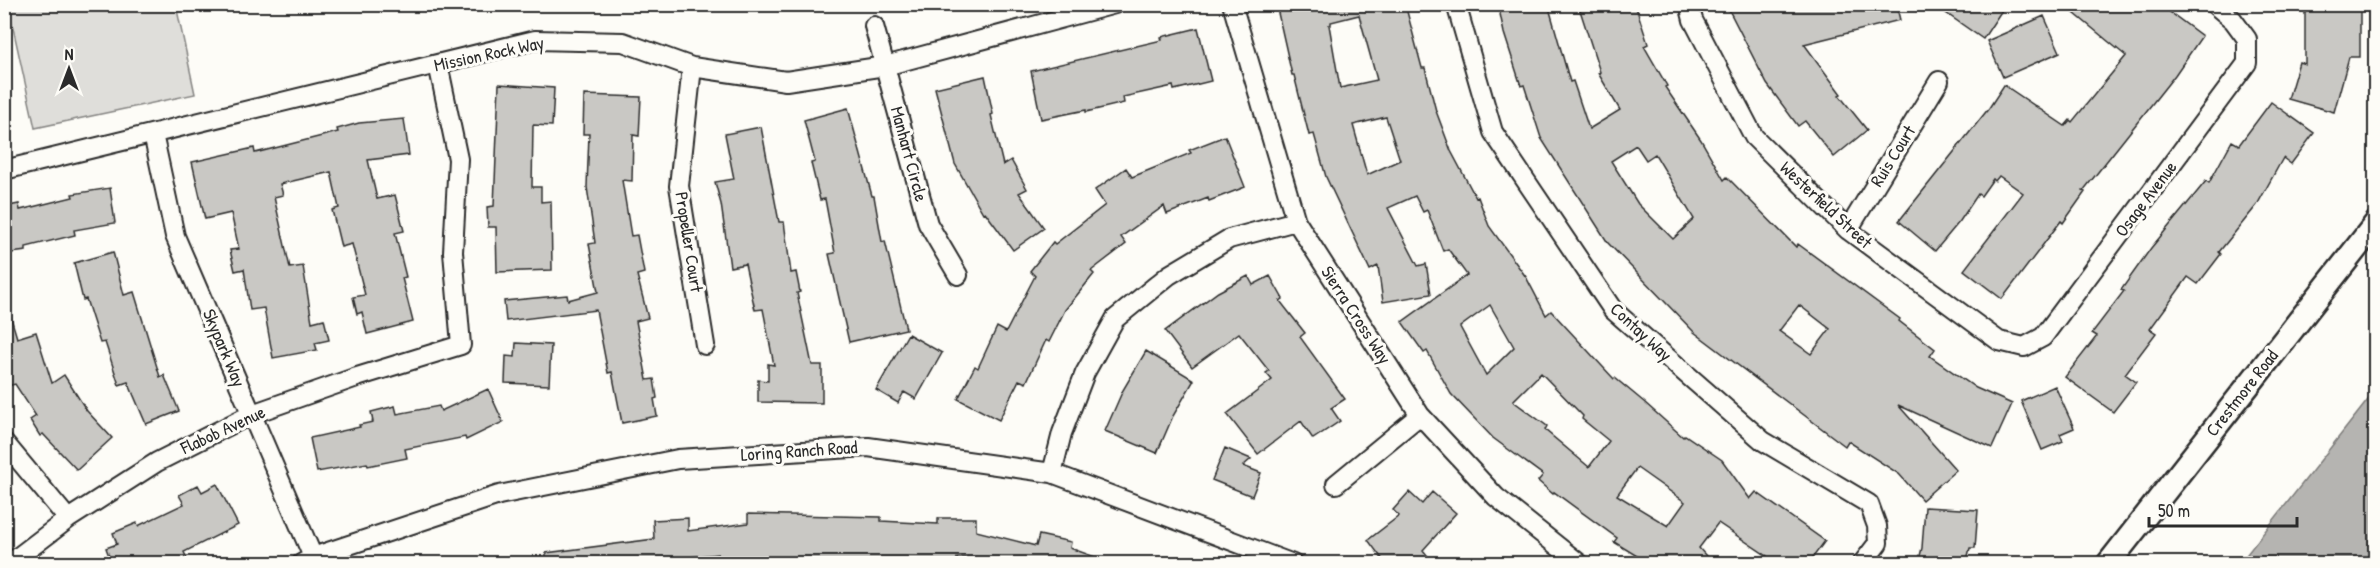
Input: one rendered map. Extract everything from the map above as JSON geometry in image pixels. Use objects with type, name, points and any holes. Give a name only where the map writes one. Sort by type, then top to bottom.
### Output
[{"type":"street","name":"Mission Rock Way","points":[[4,170],[535,40],[623,42],[692,67],[786,81],[885,66],[1115,4]]},
{"type":"street","name":"Sierra Cross Way","points":[[1232,4],[1296,221],[1420,415],[1496,497],[1580,564]]},
{"type":"street","name":"Contay Way","points":[[1456,4],[1493,132],[1613,310],[1763,441],[1869,504],[1877,526],[1878,543],[1862,564]]},
{"type":"street","name":"Westerfield Street","points":[[1689,4],[1693,20],[1754,137],[1848,230],[1999,341],[2024,347]]},
{"type":"street","name":"Osage Avenue","points":[[2024,347],[2043,337],[2247,63],[2247,39],[2234,20],[2214,4]]},
{"type":"street","name":"Manhart Circle","points":[[874,26],[928,224],[958,275]]},
{"type":"street","name":"Flabob Avenue","points":[[9,564],[68,519],[157,462],[252,414],[357,376],[461,345],[453,252],[458,159],[438,64]]},
{"type":"street","name":"Propeller Court","points":[[692,67],[679,186],[705,345]]},
{"type":"street","name":"Ruis Court","points":[[1848,230],[1939,81]]},
{"type":"street","name":"Skypark Way","points":[[153,134],[175,236],[252,414],[307,560]]},
{"type":"street","points":[[1052,473],[1062,433],[1085,373],[1115,319],[1169,275],[1230,239],[1296,221]]},
{"type":"street","name":"Crestmore Road","points":[[2108,564],[2376,223]]},
{"type":"street","points":[[1336,484],[1420,415]]},
{"type":"street","points":[[4,442],[68,519]]},
{"type":"street","name":"Loring Ranch Road","points":[[307,560],[499,495],[678,459],[868,447],[1052,473],[1289,562]]},
{"type":"shaded area","points":[[8,5],[176,5],[195,94],[35,128]]},
{"type":"shaded area","points":[[2375,391],[2375,563],[2240,563]]},
{"type":"building","points":[[1276,4],[1405,4],[1422,68],[1425,68],[1436,111],[1451,151],[1476,198],[1478,197],[1489,226],[1526,277],[1546,315],[1551,311],[1614,379],[1683,437],[1685,435],[1722,460],[1750,499],[1756,492],[1825,541],[1808,564],[1761,564],[1767,556],[1718,523],[1699,548],[1713,564],[1650,564],[1614,542],[1617,538],[1538,481],[1543,475],[1493,438],[1451,394],[1427,351],[1424,353],[1402,322],[1467,275],[1448,249],[1443,251],[1427,210],[1423,212],[1415,196],[1388,208],[1418,266],[1426,264],[1431,294],[1383,302],[1378,266],[1370,270],[1326,177],[1314,134],[1309,135],[1294,75],[1292,75]],"holes":[[[1359,15],[1377,80],[1340,88],[1329,25],[1331,22]],[[1386,117],[1400,160],[1367,175],[1353,125]],[[1490,305],[1514,347],[1486,375],[1460,327]],[[1541,373],[1583,416],[1582,419],[1609,441],[1589,467],[1545,430],[1547,426],[1513,401]],[[1637,468],[1685,502],[1668,526],[1617,495]]]},
{"type":"building","points":[[1498,4],[1548,4],[1570,82],[1573,81],[1589,129],[1620,110],[1598,73],[1600,72],[1578,4],[1635,4],[1648,44],[1644,46],[1667,86],[1665,87],[1701,140],[1724,180],[1727,177],[1796,247],[1798,244],[1900,319],[1899,321],[1935,349],[1930,356],[1976,388],[2012,404],[1992,448],[1898,405],[1956,470],[1922,500],[1899,474],[1848,441],[1845,446],[1694,332],[1608,243],[1541,138],[1504,33]],"holes":[[[1636,145],[1646,160],[1655,154],[1694,219],[1673,239],[1638,204],[1611,161]],[[1799,305],[1830,329],[1811,354],[1779,331]]]},
{"type":"building","points":[[1739,4],[1896,4],[1900,20],[1804,44],[1841,94],[1839,95],[1867,130],[1834,157],[1805,121],[1798,126],[1767,84],[1729,10]]},
{"type":"building","points":[[1933,4],[2006,4],[1983,39]]},
{"type":"building","points":[[2063,4],[2159,4],[2202,36],[2175,75],[2083,191],[2085,192],[2063,223],[2061,221],[2002,299],[1964,270],[2023,193],[1999,176],[1995,181],[1993,179],[1981,196],[1978,194],[1960,221],[1935,251],[1899,221],[1989,108],[2004,85],[2065,126],[2070,120],[2072,122],[2126,56]]},
{"type":"building","points":[[2305,4],[2360,4],[2360,57],[2349,57],[2334,112],[2288,99],[2299,62],[2305,64]]},
{"type":"building","points":[[2044,16],[2060,52],[2003,77],[1987,41]]},
{"type":"building","points":[[1198,28],[1211,81],[1174,90],[1173,86],[1123,97],[1124,103],[1041,119],[1031,71],[1162,40],[1161,37]]},
{"type":"building","points":[[985,76],[993,114],[991,115],[1003,165],[1011,160],[1027,189],[1019,193],[1044,228],[1013,250],[985,212],[983,213],[955,164],[935,88]]},
{"type":"building","points":[[499,84],[554,88],[552,126],[533,125],[532,187],[541,187],[541,202],[551,201],[552,270],[497,272],[496,227],[488,227],[487,207],[494,206]]},
{"type":"building","points":[[584,95],[641,97],[639,136],[633,135],[632,181],[622,180],[631,236],[637,235],[644,273],[637,275],[648,318],[636,321],[647,380],[654,379],[657,416],[622,423],[612,372],[608,373],[596,310],[506,321],[504,301],[567,295],[568,300],[598,292],[589,244],[595,243],[587,187],[589,134],[583,134]]},
{"type":"building","points":[[2271,102],[2314,133],[2291,164],[2283,158],[2257,205],[2219,252],[2221,254],[2198,284],[2188,277],[2150,329],[2156,333],[2125,374],[2136,382],[2113,412],[2065,377],[2097,336],[2092,333],[2124,291],[2121,290],[2151,248],[2206,181],[2209,183],[2232,141],[2239,145]]},
{"type":"building","points":[[848,108],[872,196],[874,196],[882,242],[885,241],[906,329],[849,342],[829,254],[835,253],[825,199],[820,200],[811,163],[815,162],[804,120]]},
{"type":"building","points":[[404,119],[409,155],[368,160],[377,199],[395,195],[404,231],[395,233],[406,277],[402,278],[413,322],[367,334],[362,312],[357,314],[353,297],[365,295],[352,244],[341,247],[332,210],[339,208],[331,172],[280,184],[283,195],[274,197],[290,268],[303,266],[312,322],[324,319],[329,340],[315,343],[317,350],[273,358],[264,308],[250,310],[244,269],[235,271],[230,250],[239,249],[231,213],[205,219],[192,162],[254,148],[255,153],[338,132],[337,129],[359,123]]},
{"type":"building","points":[[761,127],[779,222],[784,222],[791,273],[796,272],[800,292],[797,293],[812,365],[822,365],[822,403],[758,402],[758,380],[768,381],[768,364],[774,365],[763,309],[755,310],[745,264],[730,267],[721,204],[715,182],[734,179],[725,134]]},
{"type":"building","points":[[1225,136],[1245,187],[1167,214],[1164,206],[1121,237],[1126,244],[1091,271],[1094,274],[1065,310],[1049,342],[1046,340],[1026,383],[1019,380],[999,420],[958,399],[975,366],[978,368],[997,327],[1006,332],[1035,276],[1030,271],[1053,242],[1055,244],[1105,205],[1095,190],[1126,168],[1132,177],[1191,153],[1189,150]]},
{"type":"building","points":[[110,188],[115,223],[74,230],[75,235],[26,247],[26,251],[4,254],[4,207],[19,204],[20,210],[73,197],[72,194]]},
{"type":"building","points":[[113,252],[124,295],[134,292],[160,377],[164,375],[179,411],[146,424],[128,382],[119,385],[105,342],[100,343],[86,299],[83,300],[74,263]]},
{"type":"building","points":[[1248,276],[1253,285],[1270,276],[1283,299],[1280,301],[1305,333],[1300,337],[1345,399],[1331,408],[1340,421],[1313,439],[1301,421],[1258,454],[1227,414],[1272,380],[1266,373],[1269,371],[1239,333],[1192,367],[1165,331],[1218,292]]},
{"type":"building","points":[[8,308],[17,338],[36,332],[52,383],[64,375],[87,411],[112,438],[77,470],[43,434],[40,436],[30,420],[36,416],[15,384],[4,387],[4,309]]},
{"type":"building","points":[[908,334],[942,353],[916,399],[904,392],[898,403],[876,390]]},
{"type":"building","points":[[516,343],[551,345],[549,385],[505,383],[506,356],[515,357]]},
{"type":"building","points":[[1146,351],[1194,380],[1173,416],[1157,453],[1105,431],[1123,390]]},
{"type":"building","points":[[2055,386],[2074,428],[2060,434],[2063,441],[2042,450],[2021,401]]},
{"type":"building","points":[[488,389],[503,422],[466,440],[465,437],[405,449],[407,458],[368,466],[367,463],[317,472],[310,438],[373,422],[371,412],[395,406],[397,414],[439,406],[441,411]]},
{"type":"building","points":[[1225,448],[1251,459],[1243,466],[1261,473],[1252,496],[1212,480]]},
{"type":"building","points":[[217,484],[238,525],[184,552],[187,559],[177,564],[112,564],[106,548],[117,544],[113,533],[137,523],[138,526],[184,504],[179,495],[198,485],[202,492]]},
{"type":"building","points":[[1409,492],[1422,504],[1432,492],[1456,513],[1423,550],[1434,564],[1386,564],[1368,540],[1399,516],[1393,510]]},
{"type":"building","points":[[1925,507],[1978,510],[1975,548],[1970,548],[1966,564],[1918,564],[1922,548]]},
{"type":"building","points":[[748,514],[881,517],[881,521],[938,524],[938,518],[976,518],[976,531],[1036,546],[1039,535],[1071,542],[1070,548],[1106,561],[1106,564],[995,564],[974,558],[957,558],[957,564],[720,564],[718,554],[679,558],[679,564],[546,564],[546,553],[654,539],[653,520],[688,518],[688,531],[748,523]]}]
